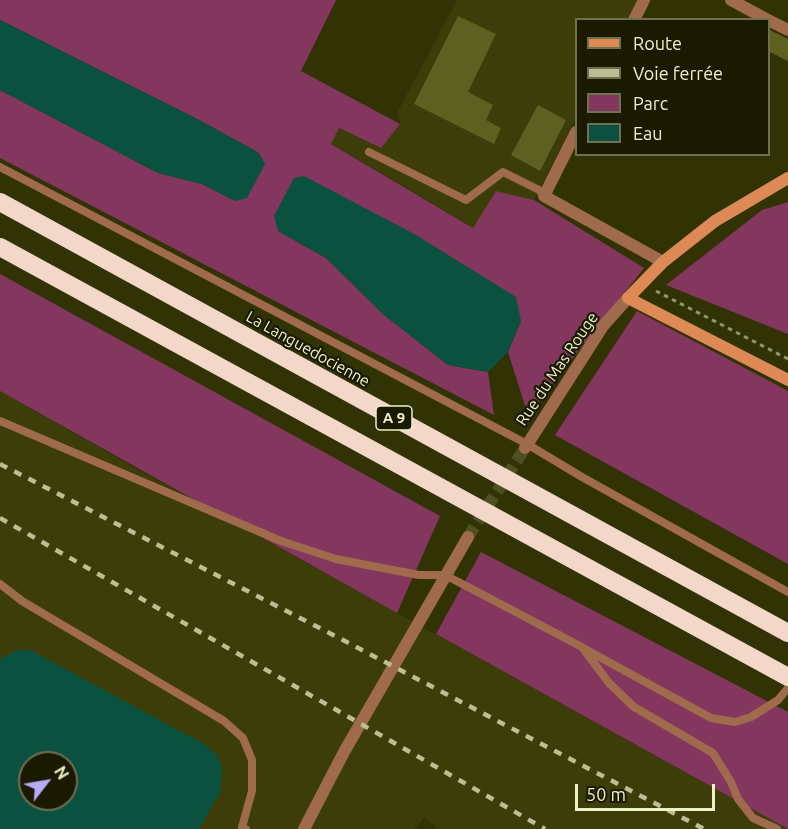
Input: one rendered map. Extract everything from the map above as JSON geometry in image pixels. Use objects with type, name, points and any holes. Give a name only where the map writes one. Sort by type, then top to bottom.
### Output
[{"type":"highway","name":"La Languedocienne","points":[[0,202],[788,633]]},
{"type":"highway","name":"A 9","points":[[0,247],[788,677]]},
{"type":"street","points":[[635,18],[644,0]]},
{"type":"street","points":[[731,0],[764,18]]},
{"type":"street","points":[[770,21],[788,30]]},
{"type":"street","points":[[575,134],[544,196],[663,262]]},
{"type":"street","name":"Rue du Mas Rouge","points":[[526,446],[603,326],[641,283],[663,262],[715,221],[788,178]]},
{"type":"street","points":[[628,298],[788,380]]},
{"type":"street","points":[[304,829],[344,752],[468,537]]},
{"type":"lane","points":[[369,152],[466,200],[503,172],[539,190],[544,196]]},
{"type":"lane","points":[[0,167],[526,446],[788,592]]},
{"type":"lane","points":[[0,421],[281,541],[336,559],[418,574],[445,575],[711,718],[735,722],[751,717],[778,700],[788,688]]},
{"type":"lane","points":[[0,584],[22,601],[224,721],[243,738],[252,760],[252,791],[242,828]]},
{"type":"lane","points":[[582,647],[609,683],[634,707],[713,753],[731,782],[738,799],[753,818],[777,829]]},
{"type":"path","points":[[641,283],[788,359]]},
{"type":"shaded area","points":[[457,0],[638,0],[629,18],[575,18],[575,120],[534,200],[496,191],[474,228],[331,143],[339,128],[380,148],[400,124],[397,113]]},
{"type":"shaded area","points":[[0,391],[788,829],[438,829],[424,817],[415,829],[0,829]]},
{"type":"green space","points":[[0,0],[336,0],[301,71],[400,124],[381,148],[339,128],[331,144],[473,228],[496,191],[534,200],[644,268],[528,415],[508,352],[521,321],[278,231],[326,258],[384,315],[448,365],[488,372],[494,415],[0,158],[0,90],[158,173],[202,184],[235,201],[259,153],[201,121],[0,20]]},
{"type":"green space","points":[[788,202],[788,334],[666,285],[762,210]]},
{"type":"green space","points":[[0,274],[440,516],[397,613],[0,391]]},
{"type":"green space","points":[[637,311],[788,391],[788,564],[555,435]]},
{"type":"green space","points":[[481,552],[788,712],[788,829],[436,634]]},
{"type":"water","points":[[0,20],[201,121],[259,153],[265,164],[247,198],[235,201],[202,184],[158,173],[0,90]]},
{"type":"water","points":[[304,176],[416,235],[516,297],[521,321],[508,352],[488,372],[448,365],[384,315],[326,258],[278,231],[274,216],[294,178]]},
{"type":"water","points":[[18,650],[30,650],[204,744],[218,756],[222,770],[220,792],[199,829],[0,829],[0,659]]},
{"type":"building","points":[[458,16],[496,34],[468,92],[493,105],[486,120],[501,128],[494,144],[414,104]]},
{"type":"building","points":[[770,30],[788,39],[788,61],[770,52]]},
{"type":"building","points":[[538,105],[566,120],[540,171],[511,155]]},
{"type":"tunnel","points":[[468,537],[525,448]]},
{"type":"railway","points":[[0,464],[704,829]]},
{"type":"railway","points":[[0,518],[545,829]]}]
